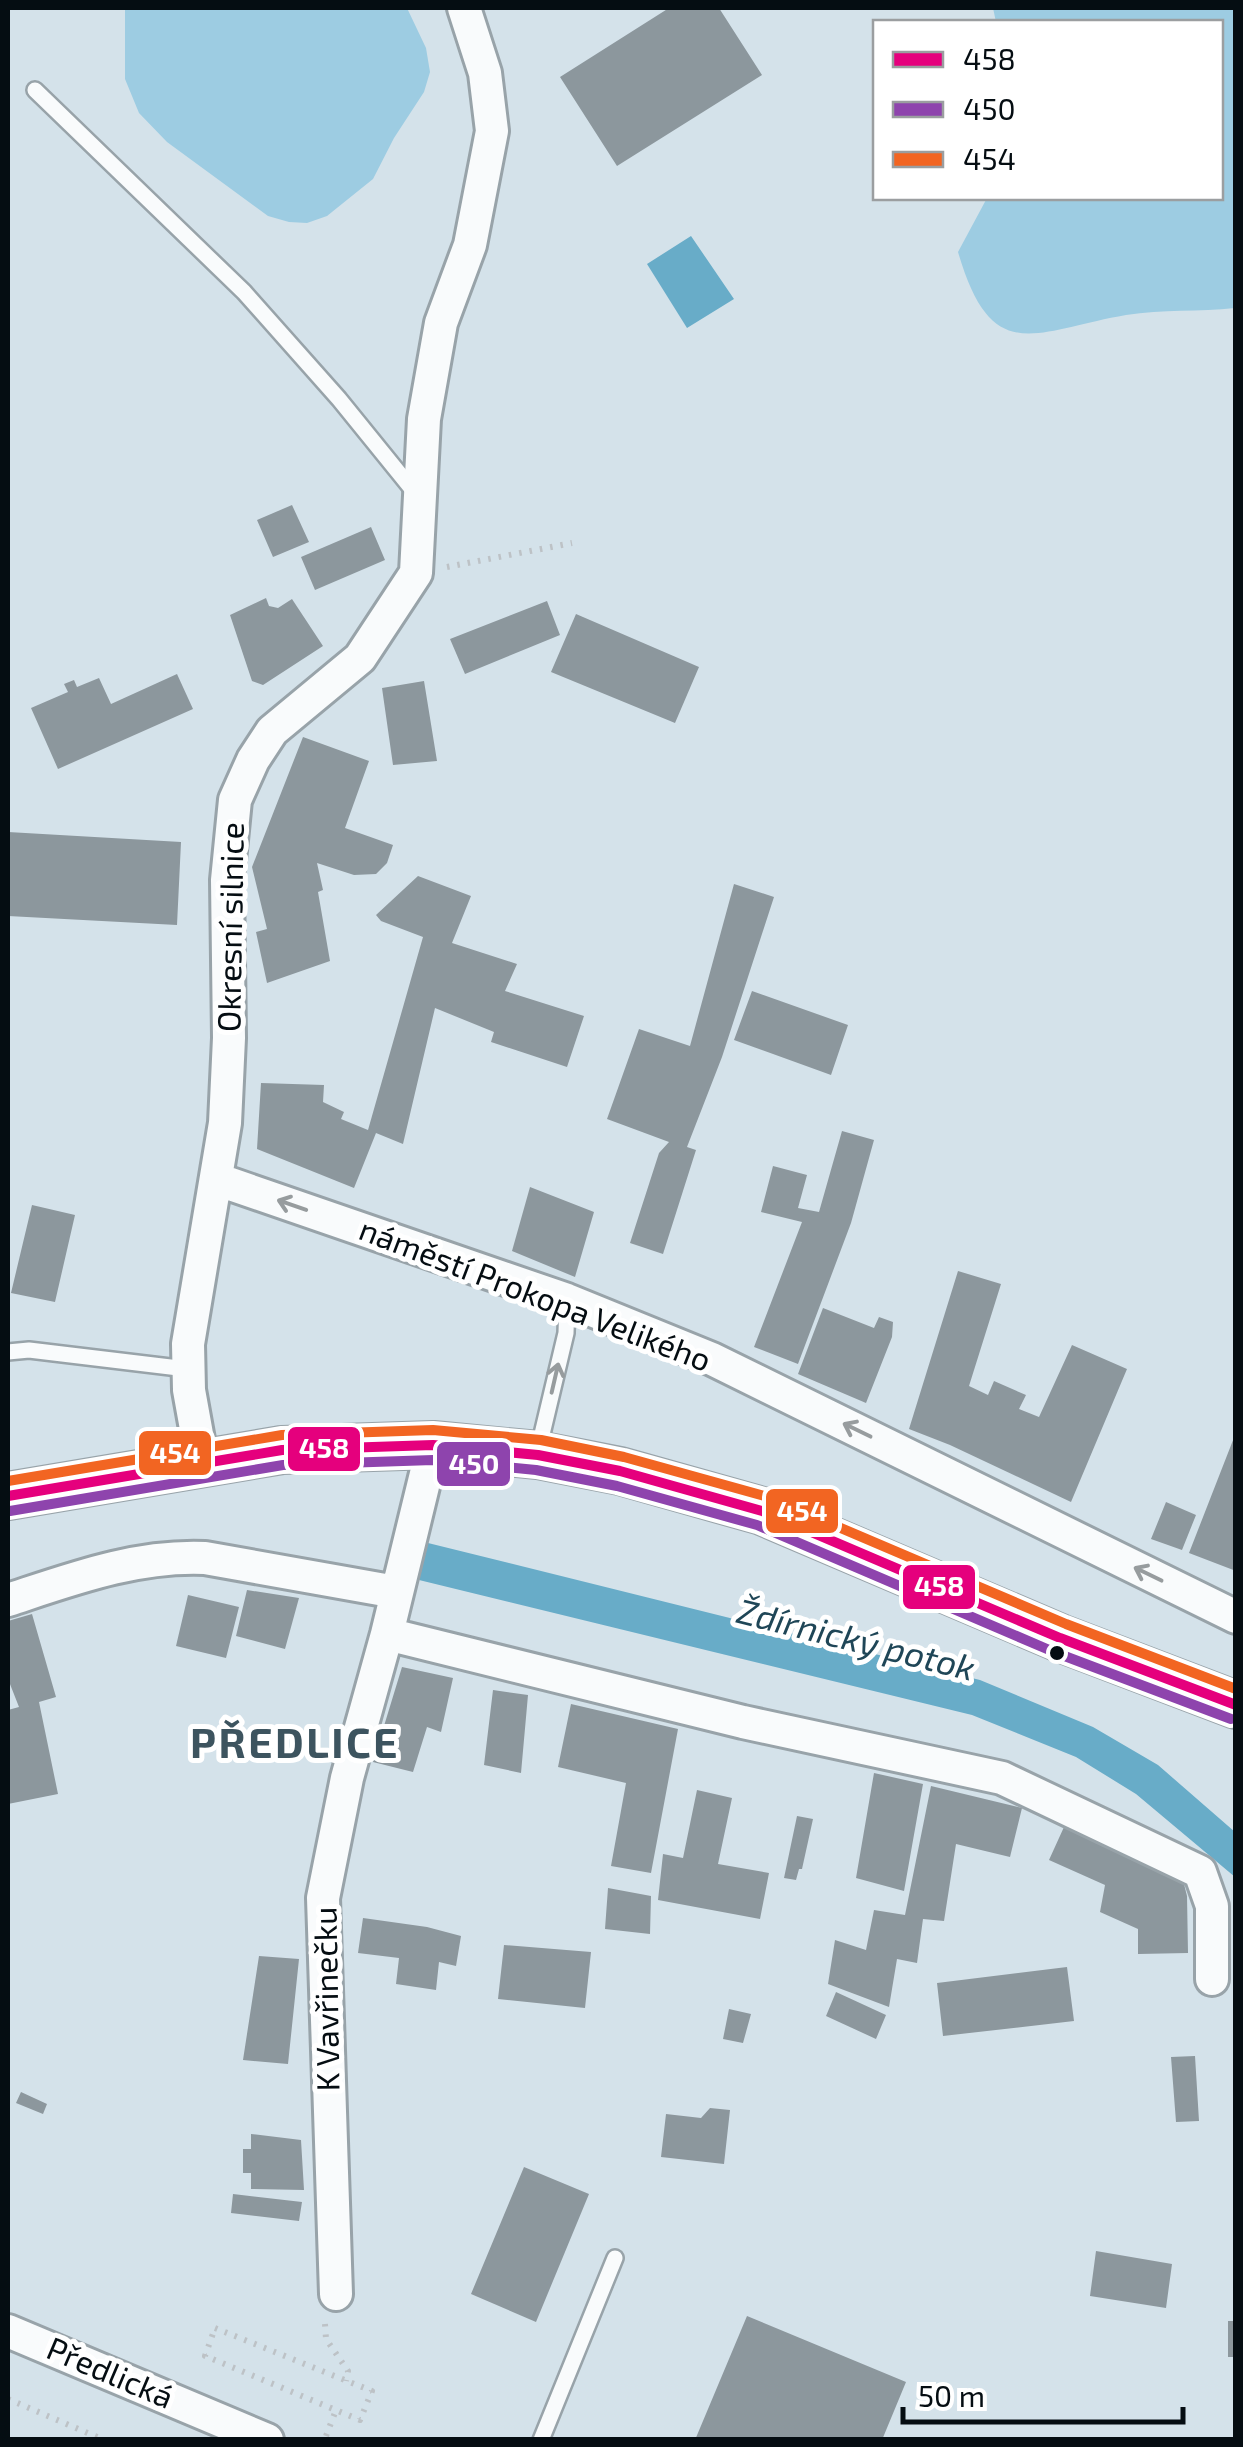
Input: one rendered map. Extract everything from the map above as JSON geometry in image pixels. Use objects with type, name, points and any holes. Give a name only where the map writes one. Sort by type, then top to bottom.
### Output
[{"type":"main road","points":[[8,1496],[282,1450],[433,1445],[538,1455],[636,1475],[762,1512],[1060,1638],[1236,1705]]},
{"type":"street","points":[[416,573],[424,419],[441,323],[470,246],[492,131],[485,73],[464,8]]},
{"type":"street","name":"Okresní silnice","points":[[216,1179],[225,1123],[229,1038],[227,880],[234,800],[252,760],[272,732],[360,658],[416,573]]},
{"type":"street","points":[[202,1462],[187,1368],[216,1179]]},
{"type":"street","name":"náměstí Prokopa Velikého","points":[[216,1179],[567,1300],[712,1359],[1236,1617]]},
{"type":"street","points":[[8,1600],[140,1561],[176,1557],[235,1563],[396,1592],[433,1445]]},
{"type":"street","name":"K Vavřinečku","points":[[331,2307],[323,1898],[347,1778],[396,1592]]},
{"type":"street","points":[[387,1634],[743,1722],[1002,1778],[1200,1872],[1212,1906],[1212,1979]]},
{"type":"street","name":"Předlická","points":[[8,2330],[267,2440]]},
{"type":"lane","points":[[36,90],[244,292],[339,399],[418,497]]},
{"type":"lane","points":[[538,1455],[566,1333],[567,1300]]},
{"type":"lane","points":[[8,1352],[29,1350],[187,1368]]},
{"type":"lane","points":[[541,2440],[615,2258]]},
{"type":"path","points":[[416,573],[572,543]]},
{"type":"path","points":[[331,2307],[326,2339],[348,2371],[346,2380]]},
{"type":"path","points":[[215,2328],[346,2380],[372,2391],[360,2420],[205,2356],[215,2328]]},
{"type":"path","points":[[8,2399],[104,2440]]},
{"type":"path","points":[[326,2436],[336,2410]]},
{"type":"shaded area","points":[[125,8],[407,8],[426,48],[430,72],[424,92],[373,179],[327,216],[307,223],[289,222],[268,216],[167,142],[139,113],[125,79]]},
{"type":"shaded area","points":[[993,8],[1235,8],[1235,308],[1140,313],[1041,333],[1020,333],[1002,327],[986,313],[971,289],[958,252],[986,200],[1223,200],[1223,20],[996,20]]},
{"type":"shaded area","points":[[691,236],[734,299],[687,328],[647,264]]},
{"type":"shaded area","points":[[428,1543],[980,1680],[1093,1727],[1158,1765],[1235,1832],[1235,1877],[1136,1794],[1076,1757],[972,1715],[419,1580]]},
{"type":"building","points":[[669,8],[719,8],[762,75],[617,166],[560,77]]},
{"type":"building","points":[[292,505],[309,542],[273,557],[257,520]]},
{"type":"building","points":[[371,527],[385,560],[315,590],[301,557]]},
{"type":"building","points":[[266,598],[269,606],[278,608],[292,599],[323,646],[263,685],[252,681],[230,615]]},
{"type":"building","points":[[547,601],[560,635],[465,674],[450,639]]},
{"type":"building","points":[[576,614],[699,667],[675,723],[551,672]]},
{"type":"building","points":[[177,674],[193,709],[58,769],[31,708],[68,692],[64,684],[74,680],[77,687],[99,678],[111,704]]},
{"type":"building","points":[[424,681],[437,761],[393,765],[382,688]]},
{"type":"building","points":[[303,737],[369,761],[345,828],[393,845],[387,863],[376,874],[354,875],[317,863],[330,961],[267,983],[256,932],[267,929],[252,867]]},
{"type":"building","points":[[8,832],[181,842],[177,925],[8,916]]},
{"type":"building","points":[[418,876],[471,896],[452,943],[517,964],[505,991],[584,1016],[567,1067],[491,1042],[494,1032],[435,1008],[403,1144],[376,1133],[354,1188],[257,1149],[261,1083],[324,1085],[323,1102],[344,1112],[341,1119],[368,1130],[423,937],[381,921],[376,915]]},
{"type":"building","points":[[734,884],[774,897],[722,1057],[687,1147],[696,1150],[663,1254],[630,1243],[659,1153],[669,1142],[607,1119],[639,1029],[690,1046]]},
{"type":"building","points":[[752,991],[848,1025],[831,1075],[734,1040]]},
{"type":"building","points":[[842,1131],[874,1140],[851,1223],[798,1364],[754,1347],[802,1222],[761,1212],[773,1166],[807,1175],[798,1208],[819,1212]]},
{"type":"building","points":[[530,1187],[594,1212],[575,1277],[512,1251]]},
{"type":"building","points":[[32,1205],[75,1215],[55,1302],[11,1293]]},
{"type":"building","points":[[958,1271],[1001,1284],[969,1386],[988,1395],[994,1381],[1026,1395],[1019,1409],[1039,1417],[1072,1345],[1127,1369],[1071,1502],[909,1429]]},
{"type":"building","points":[[823,1308],[874,1328],[879,1317],[893,1322],[892,1337],[866,1403],[798,1374]]},
{"type":"building","points":[[1236,1435],[1236,1571],[1189,1553]]},
{"type":"building","points":[[1166,1502],[1196,1515],[1182,1550],[1151,1539]]},
{"type":"building","points":[[247,1590],[299,1598],[285,1649],[236,1636]]},
{"type":"building","points":[[188,1595],[239,1607],[226,1658],[176,1646]]},
{"type":"building","points":[[32,1614],[56,1697],[39,1702],[58,1794],[8,1804],[8,1710],[19,1707],[8,1679],[8,1621]]},
{"type":"building","points":[[402,1667],[453,1678],[441,1732],[427,1727],[413,1772],[373,1762]]},
{"type":"building","points":[[493,1690],[528,1695],[521,1773],[484,1765]]},
{"type":"building","points":[[571,1704],[678,1729],[651,1873],[611,1866],[626,1783],[558,1767]]},
{"type":"building","points":[[874,1773],[923,1784],[904,1891],[856,1878]]},
{"type":"building","points":[[931,1786],[1022,1808],[1010,1857],[956,1844],[944,1921],[923,1919],[917,1963],[897,1959],[889,2007],[828,1984],[835,1940],[866,1950],[874,1910],[905,1915]]},
{"type":"building","points":[[697,1790],[732,1798],[718,1864],[769,1873],[760,1919],[658,1900],[663,1854],[683,1858]]},
{"type":"building","points":[[797,1816],[813,1819],[796,1880],[784,1878]]},
{"type":"building","points":[[1064,1827],[1184,1884],[1188,1953],[1138,1954],[1138,1929],[1100,1912],[1105,1885],[1049,1860]]},
{"type":"building","points":[[608,1888],[651,1896],[650,1934],[605,1929]]},
{"type":"building","points":[[363,1918],[461,1936],[456,1966],[439,1962],[436,1990],[396,1984],[399,1958],[358,1953]]},
{"type":"building","points":[[504,1945],[591,1952],[585,2008],[498,1999]]},
{"type":"building","points":[[259,1956],[299,1959],[288,2064],[243,2060]]},
{"type":"building","points":[[1067,1967],[1074,2021],[943,2036],[937,1983]]},
{"type":"building","points":[[836,1992],[886,2015],[876,2039],[826,2016]]},
{"type":"building","points":[[729,2009],[751,2014],[743,2043],[723,2039]]},
{"type":"building","points":[[1195,2056],[1199,2121],[1176,2122],[1171,2057]]},
{"type":"building","points":[[21,2092],[47,2104],[43,2114],[16,2103]]},
{"type":"building","points":[[710,2108],[730,2110],[724,2164],[661,2157],[666,2114],[701,2118]]},
{"type":"building","points":[[251,2134],[301,2140],[304,2190],[251,2189],[251,2173],[243,2173],[243,2149],[251,2149]]},
{"type":"building","points":[[524,2167],[589,2194],[536,2322],[471,2294]]},
{"type":"building","points":[[233,2194],[302,2202],[299,2221],[231,2213]]},
{"type":"building","points":[[1096,2251],[1172,2264],[1166,2308],[1090,2296]]},
{"type":"building","points":[[747,2316],[906,2382],[882,2440],[695,2440]]},
{"type":"building","points":[[1228,2321],[1236,2321],[1236,2357],[1228,2357]]},
{"type":"transit line","name":"454","points":[[8,1481],[282,1435],[433,1430],[541,1440],[624,1457],[768,1497],[1066,1624],[1236,1689]]},
{"type":"transit line","name":"458","points":[[8,1496],[282,1450],[433,1445],[538,1455],[620,1471],[762,1511],[1060,1638],[1236,1705]]},
{"type":"transit line","name":"450","points":[[10,1511],[283,1465],[433,1460],[536,1470],[617,1486],[757,1525],[1054,1652],[1231,1719]]},
{"type":"district","name":"PŘEDLICE","points":[[295,1743]]},
{"type":"water label","name":"Ždírnický potok","points":[[856,1640]]}]
